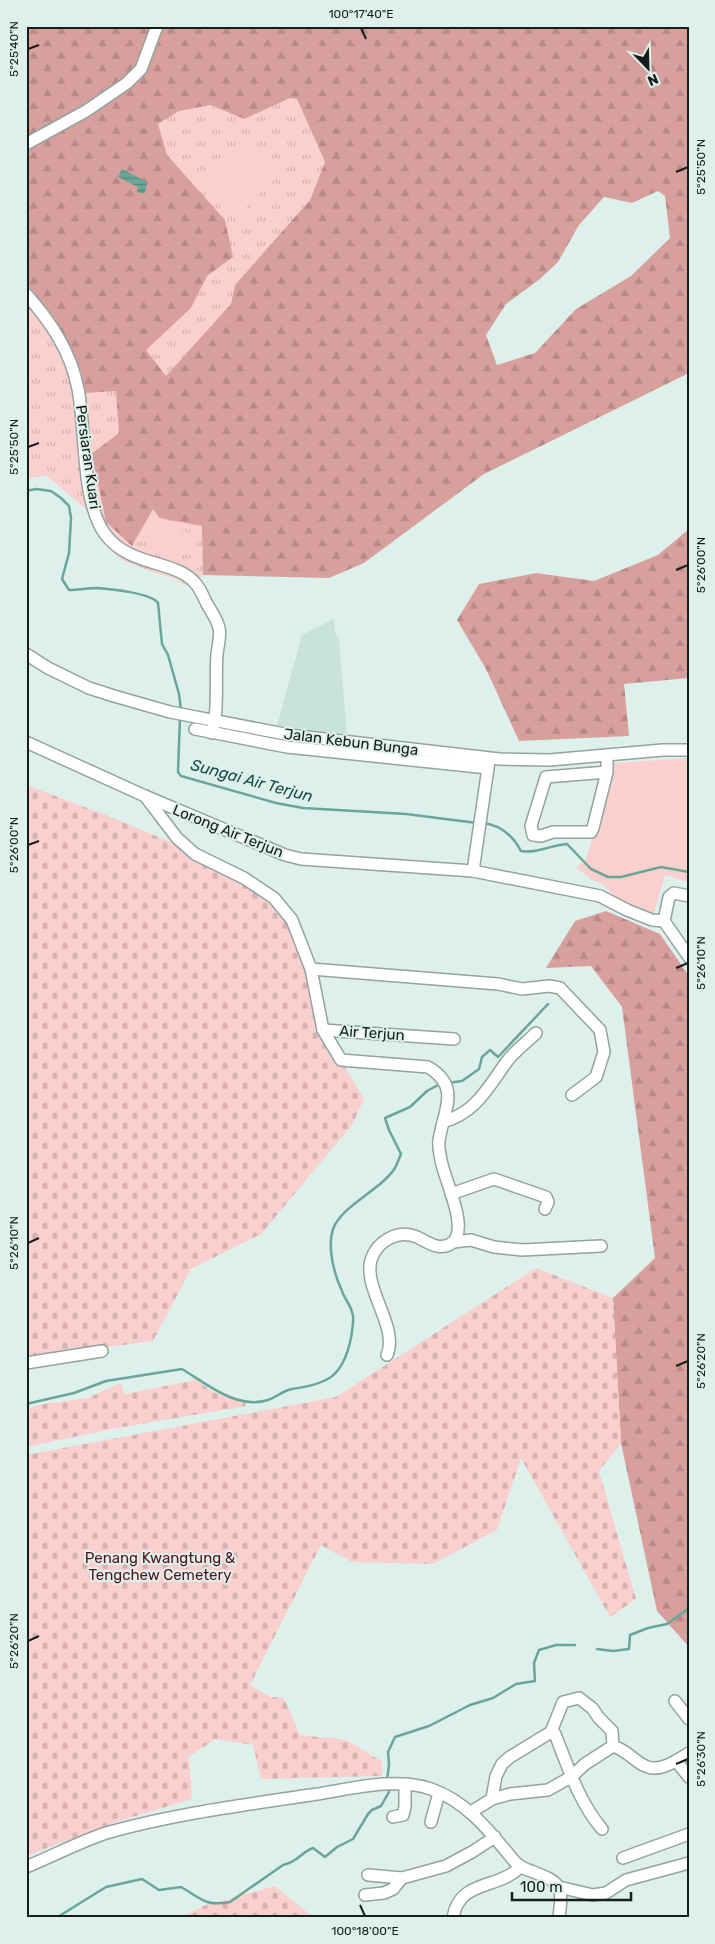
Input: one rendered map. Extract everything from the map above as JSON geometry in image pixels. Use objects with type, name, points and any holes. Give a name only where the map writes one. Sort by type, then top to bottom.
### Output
[{"type":"street","points":[[26,144],[86,111],[127,83],[140,69],[157,26]]},
{"type":"street","name":"Persiaran Kuari","points":[[26,294],[54,329],[74,371],[79,390],[86,463],[94,513],[104,533],[119,549],[138,559],[181,573],[195,582],[220,629],[217,653],[215,721],[212,733]]},
{"type":"street","name":"Jalan Kebun Bunga","points":[[26,654],[48,668],[89,688],[170,712],[290,735],[488,763],[550,760],[663,750],[689,750]]},
{"type":"street","points":[[195,729],[287,747],[488,763],[473,871]]},
{"type":"street","name":"Lorong Air Terjun","points":[[26,742],[145,796],[285,855],[301,858],[473,871],[600,896],[652,920],[664,921]]},
{"type":"street","points":[[607,755],[607,772],[592,830],[589,832],[553,832],[541,836],[533,835],[531,826],[547,776],[607,772]]},
{"type":"street","name":"Air Terjun","points":[[145,796],[177,838],[195,854],[244,878],[274,898],[292,920],[311,969],[323,1030],[454,1039]]},
{"type":"street","points":[[689,896],[671,895],[668,900],[664,921],[689,957]]},
{"type":"street","points":[[311,969],[498,984],[522,989],[549,986],[560,988],[600,1030],[604,1052],[596,1077],[572,1096]]},
{"type":"street","points":[[323,1030],[341,1060],[428,1066],[439,1073],[446,1086],[448,1103],[438,1143],[459,1230],[453,1242]]},
{"type":"street","points":[[443,1122],[455,1119],[471,1109],[493,1085],[509,1059],[536,1033]]},
{"type":"street","points":[[451,1194],[494,1179],[546,1197],[548,1202],[545,1209]]},
{"type":"street","points":[[459,1230],[472,1240],[494,1247],[522,1250],[601,1246]]},
{"type":"street","points":[[387,1356],[390,1345],[388,1334],[370,1276],[370,1263],[376,1249],[387,1239],[402,1235],[417,1237],[434,1246],[472,1240]]},
{"type":"street","points":[[26,1363],[102,1351]]},
{"type":"street","points":[[492,1799],[496,1776],[502,1764],[516,1753],[551,1732],[563,1702],[578,1698],[592,1708],[612,1731],[613,1746]]},
{"type":"street","points":[[675,1701],[689,1719]]},
{"type":"street","points":[[551,1732],[555,1734],[572,1777],[588,1810],[602,1829]]},
{"type":"street","points":[[613,1746],[622,1749],[648,1768],[676,1761],[689,1752]]},
{"type":"street","points":[[471,1812],[492,1799],[510,1794],[548,1790],[572,1777],[585,1764],[613,1746]]},
{"type":"street","points":[[676,1761],[689,1777]]},
{"type":"street","points":[[393,1817],[403,1816],[405,1808],[400,1784]]},
{"type":"street","points":[[26,1867],[105,1834],[158,1820],[249,1804],[381,1785],[419,1785],[439,1793],[471,1812],[520,1867],[554,1880],[559,1886],[561,1898],[559,1918]]},
{"type":"street","points":[[431,1822],[439,1793]]},
{"type":"street","points":[[623,1858],[689,1834]]},
{"type":"street","points":[[368,1876],[402,1878],[446,1866],[495,1837]]},
{"type":"street","points":[[559,1886],[593,1895],[606,1893],[626,1880],[689,1863]]},
{"type":"street","points":[[453,1918],[456,1903],[465,1894],[506,1877],[520,1867]]},
{"type":"street","points":[[365,1896],[384,1893],[393,1889],[402,1878]]},
{"type":"shaded area","points":[[122,169],[147,182],[145,193],[139,193],[137,191],[138,187],[118,177]]},
{"type":"shaded area","points":[[334,619],[335,632],[339,640],[347,734],[277,726],[302,635]]},
{"type":"green space","points":[[26,26],[689,26],[689,373],[484,474],[364,563],[329,578],[203,575],[202,526],[160,518],[153,509],[132,546],[106,522],[96,473],[90,455],[119,433],[116,391],[85,393],[81,371],[55,319],[26,283]],"holes":[[[290,98],[297,99],[325,162],[310,200],[235,285],[231,304],[166,376],[146,350],[191,308],[207,276],[233,257],[225,220],[167,155],[158,124],[179,111],[211,105],[244,119]],[[658,191],[665,196],[670,238],[631,276],[576,309],[535,353],[497,365],[486,335],[506,304],[540,279],[558,262],[579,225],[604,197],[632,203]]]},
{"type":"green space","points":[[290,98],[297,99],[325,162],[310,200],[235,285],[202,526],[203,575],[190,587],[173,578],[149,571],[120,559],[105,544],[86,509],[47,476],[26,478],[26,161],[121,146],[179,111],[211,105],[244,118]]},
{"type":"green space","points":[[249,139],[281,173],[235,218],[202,185]]},
{"type":"green space","points":[[152,523],[190,533],[185,555],[146,544]]},
{"type":"green space","points":[[689,529],[689,678],[624,684],[629,736],[519,741],[486,669],[457,620],[479,584],[536,573],[594,581],[658,555]]},
{"type":"green space","points":[[689,758],[689,882],[665,875],[654,913],[620,900],[603,884],[592,880],[576,867],[586,860],[614,763]]},
{"type":"green space","points":[[26,785],[173,843],[199,861],[262,891],[290,914],[321,1027],[364,1099],[352,1125],[261,1234],[191,1269],[153,1341],[26,1358]]},
{"type":"green space","points":[[606,911],[660,934],[689,976],[689,1647],[657,1611],[621,1443],[613,1298],[655,1258],[622,1007],[591,966],[546,968],[575,921]]},
{"type":"green space","name":"Penang Kwangtung & Tengchew Cemetery","points":[[536,1268],[613,1298],[621,1443],[599,1471],[636,1599],[610,1617],[521,1458],[497,1530],[433,1564],[352,1562],[321,1545],[250,1685],[271,1697],[284,1698],[300,1735],[347,1740],[382,1762],[382,1776],[261,1779],[253,1745],[216,1739],[189,1756],[192,1799],[119,1821],[26,1856],[26,1455],[336,1397]]},
{"type":"green space","points":[[196,1380],[213,1392],[245,1403],[246,1406],[112,1429],[26,1447],[26,1410],[38,1405],[87,1398],[121,1383],[124,1394]]},
{"type":"green space","points":[[275,1886],[314,1918],[180,1918],[203,1906]]},
{"type":"waterway","name":"Sungai Air Terjun","points":[[26,491],[36,489],[51,491],[69,506],[71,518],[69,553],[62,579],[69,590],[97,588],[121,591],[139,594],[158,603],[162,644],[168,655],[179,694],[181,710]]},
{"type":"waterway","name":"Sungai Air Terjun","points":[[180,718],[178,772],[181,776],[276,803],[303,808],[406,814],[477,823]]},
{"type":"waterway","name":"Sungai Air Terjun","points":[[483,823],[495,826],[505,832],[521,851],[527,852],[567,844],[591,869],[608,877],[621,877],[661,867],[689,872]]},
{"type":"waterway","points":[[448,1083],[462,1081],[479,1069],[482,1057],[490,1050],[498,1057],[548,1004]]},
{"type":"waterway","points":[[26,1404],[74,1393],[106,1381],[182,1369],[234,1399],[256,1402],[268,1400],[288,1390],[325,1381],[332,1376],[339,1370],[348,1351],[353,1321],[351,1309],[334,1269],[331,1252],[333,1229],[345,1212],[389,1176],[396,1166],[401,1154],[385,1118],[410,1107],[427,1091],[440,1084]]},
{"type":"waterway","points":[[597,1649],[613,1651],[629,1649],[630,1635],[648,1628],[667,1624],[689,1608]]},
{"type":"waterway","points":[[387,1781],[388,1752],[395,1737],[429,1726],[470,1705],[493,1698],[516,1684],[535,1681],[534,1663],[539,1650],[556,1645],[575,1645]]},
{"type":"waterway","points":[[56,1918],[106,1887],[142,1879],[159,1890],[181,1887],[209,1902],[230,1902],[283,1865],[292,1862],[309,1850],[313,1848],[325,1857],[337,1847],[353,1839],[368,1814],[381,1806],[389,1792],[388,1786]]}]
